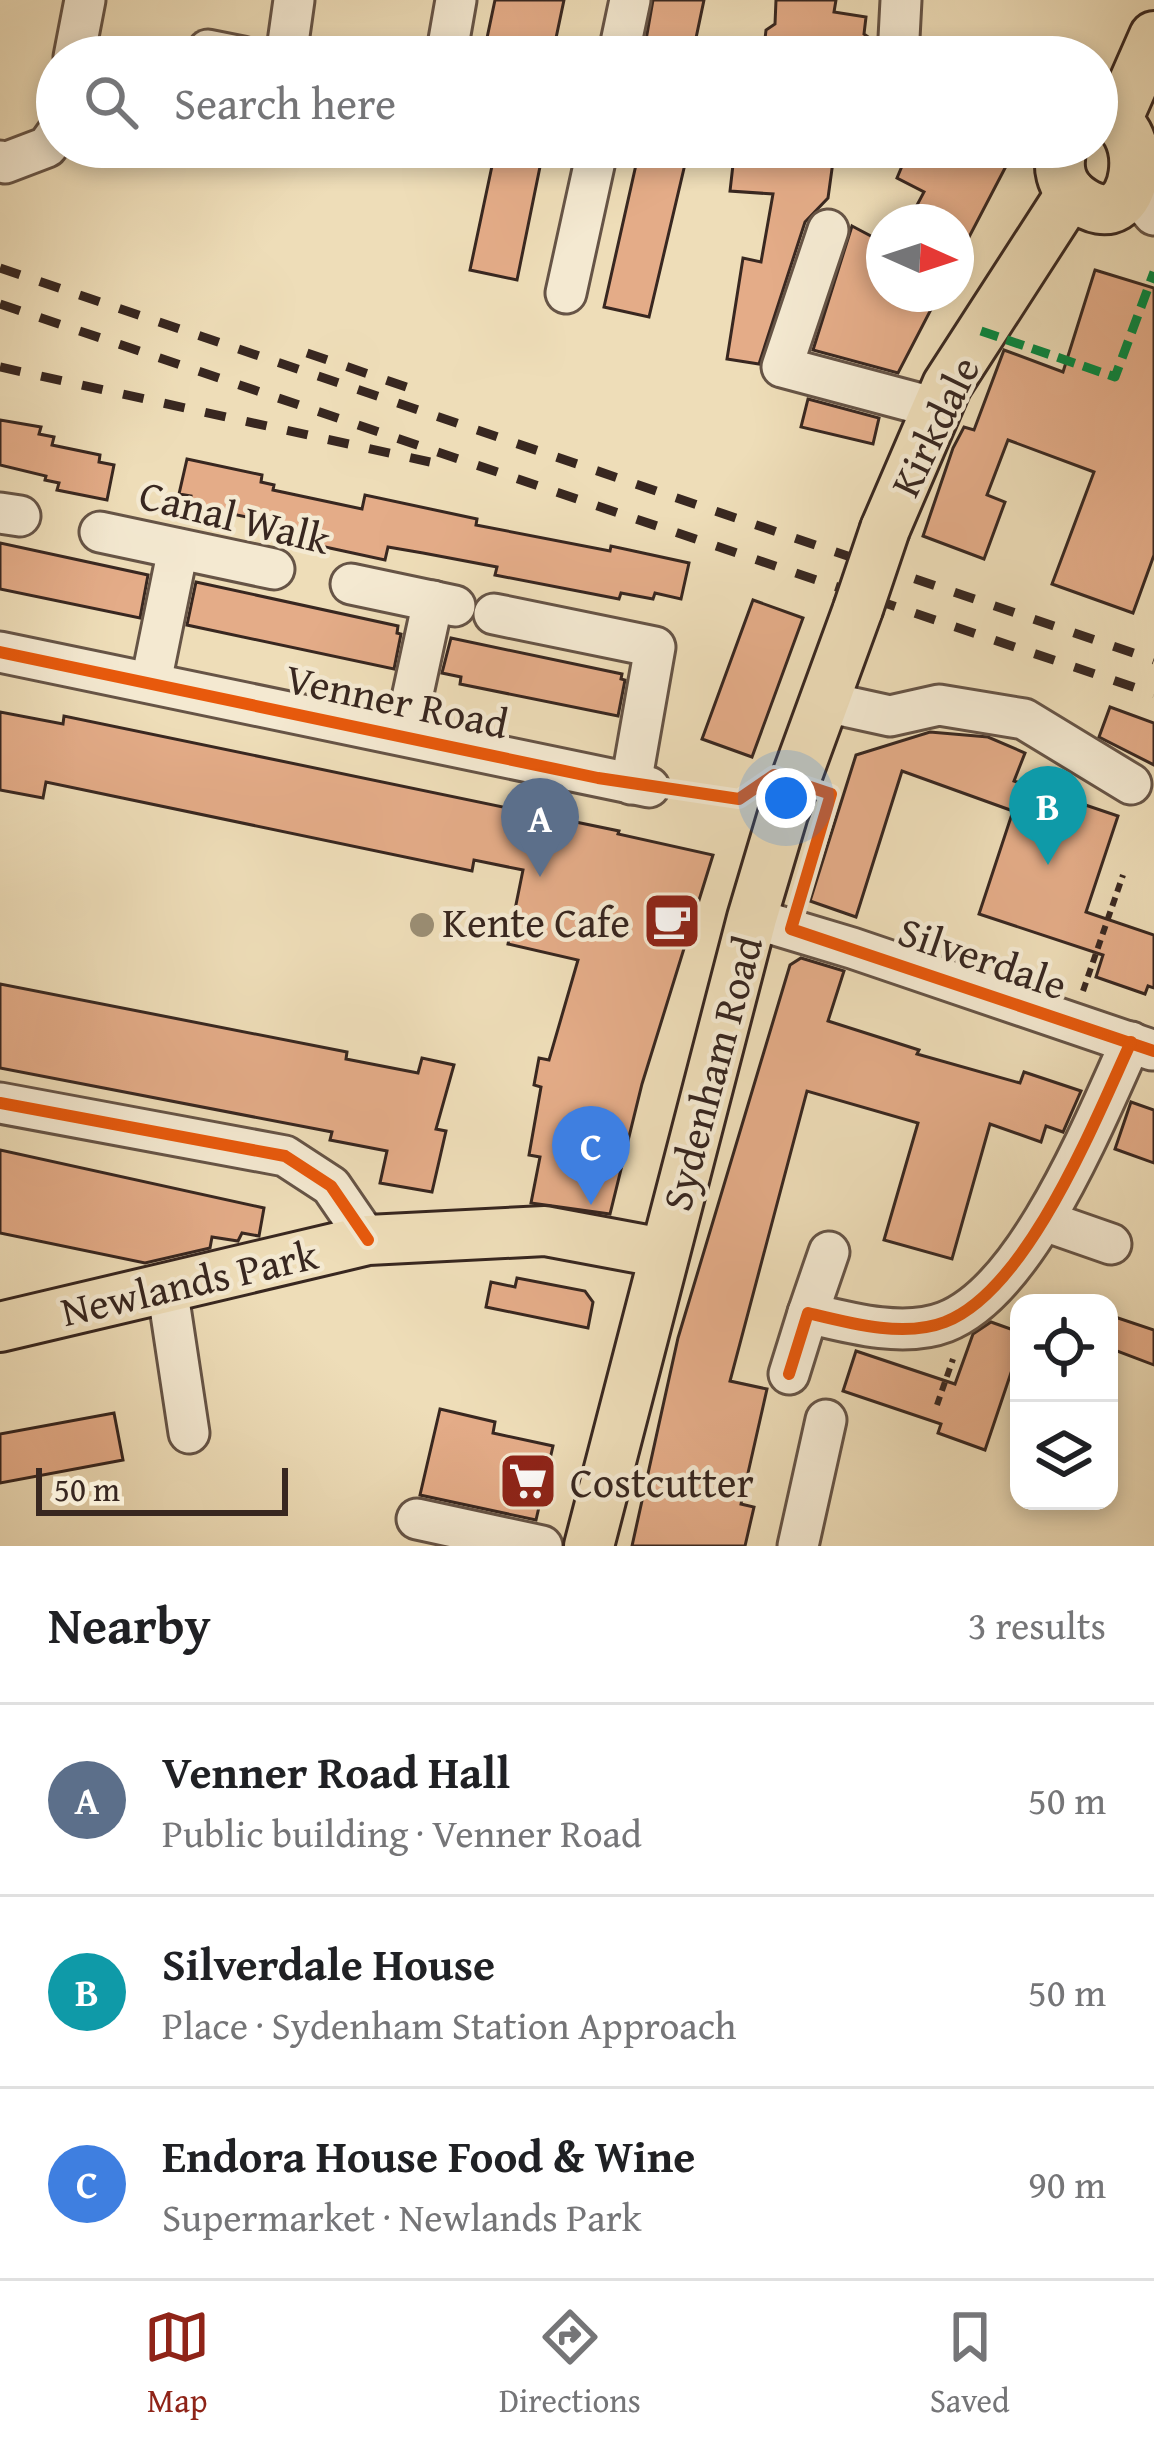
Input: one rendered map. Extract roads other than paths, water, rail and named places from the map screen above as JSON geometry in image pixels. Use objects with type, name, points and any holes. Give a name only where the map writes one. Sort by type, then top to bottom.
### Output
[{"type":"main road","points":[[1118,100],[1154,37]]},
{"type":"main road","points":[[1066,170],[1096,208],[1126,203],[1149,180],[1140,133],[1118,123]]},
{"type":"main road","name":"Kirkdale","points":[[858,609],[936,408],[1066,170]]},
{"type":"main road","name":"Sydenham Road","points":[[589,1546],[752,918],[783,814],[858,609]]},
{"type":"main road","name":"Newlands Park","points":[[0,1327],[368,1240],[545,1231],[663,1253]]},
{"type":"street","points":[[78,36],[85,0]]},
{"type":"street","points":[[289,36],[294,0]]},
{"type":"street","points":[[450,36],[456,0]]},
{"type":"street","points":[[622,36],[630,0]]},
{"type":"street","points":[[899,36],[901,0]]},
{"type":"street","points":[[0,160],[5,163],[36,151]]},
{"type":"street","points":[[566,292],[593,168]]},
{"type":"street","points":[[828,230],[782,367],[936,408]]},
{"type":"street","name":"Canal Walk","points":[[100,532],[274,569]]},
{"type":"street","points":[[151,682],[178,548]]},
{"type":"street","name":"Canal Walk","points":[[351,584],[444,603],[404,735]]},
{"type":"street","name":"Venner Road","points":[[0,652],[640,785],[655,647],[494,614]]},
{"type":"street","points":[[826,702],[890,716],[939,705],[1024,719],[1131,784]]},
{"type":"street","name":"Silverdale","points":[[752,918],[1142,1046]]},
{"type":"street","points":[[808,1313],[848,1323],[903,1328],[942,1324],[969,1310],[1046,1221],[1142,1046]]},
{"type":"street","points":[[0,1103],[285,1156],[331,1186],[368,1240]]},
{"type":"street","points":[[1046,1221],[1111,1244]]},
{"type":"street","points":[[789,1374],[829,1252]]},
{"type":"street","points":[[167,1288],[189,1432]]},
{"type":"street","points":[[798,1546],[826,1420]]},
{"type":"street","points":[[417,1519],[542,1546]]},
{"type":"railway","points":[[0,268],[1154,660]]},
{"type":"railway","points":[[0,304],[1154,694]]},
{"type":"railway","points":[[307,353],[421,392]]},
{"type":"railway","points":[[0,367],[430,462]]},
{"type":"place","name":"Silverdale House","points":[[1048,865]]},
{"type":"place","name":"Venner Road Hall","points":[[540,877]]},
{"type":"place","name":"Kente Cafe","points":[[672,921]]},
{"type":"place","name":"Endora House Food & Wine","points":[[591,1205]]},
{"type":"place","name":"Costcutter","points":[[528,1481]]}]
